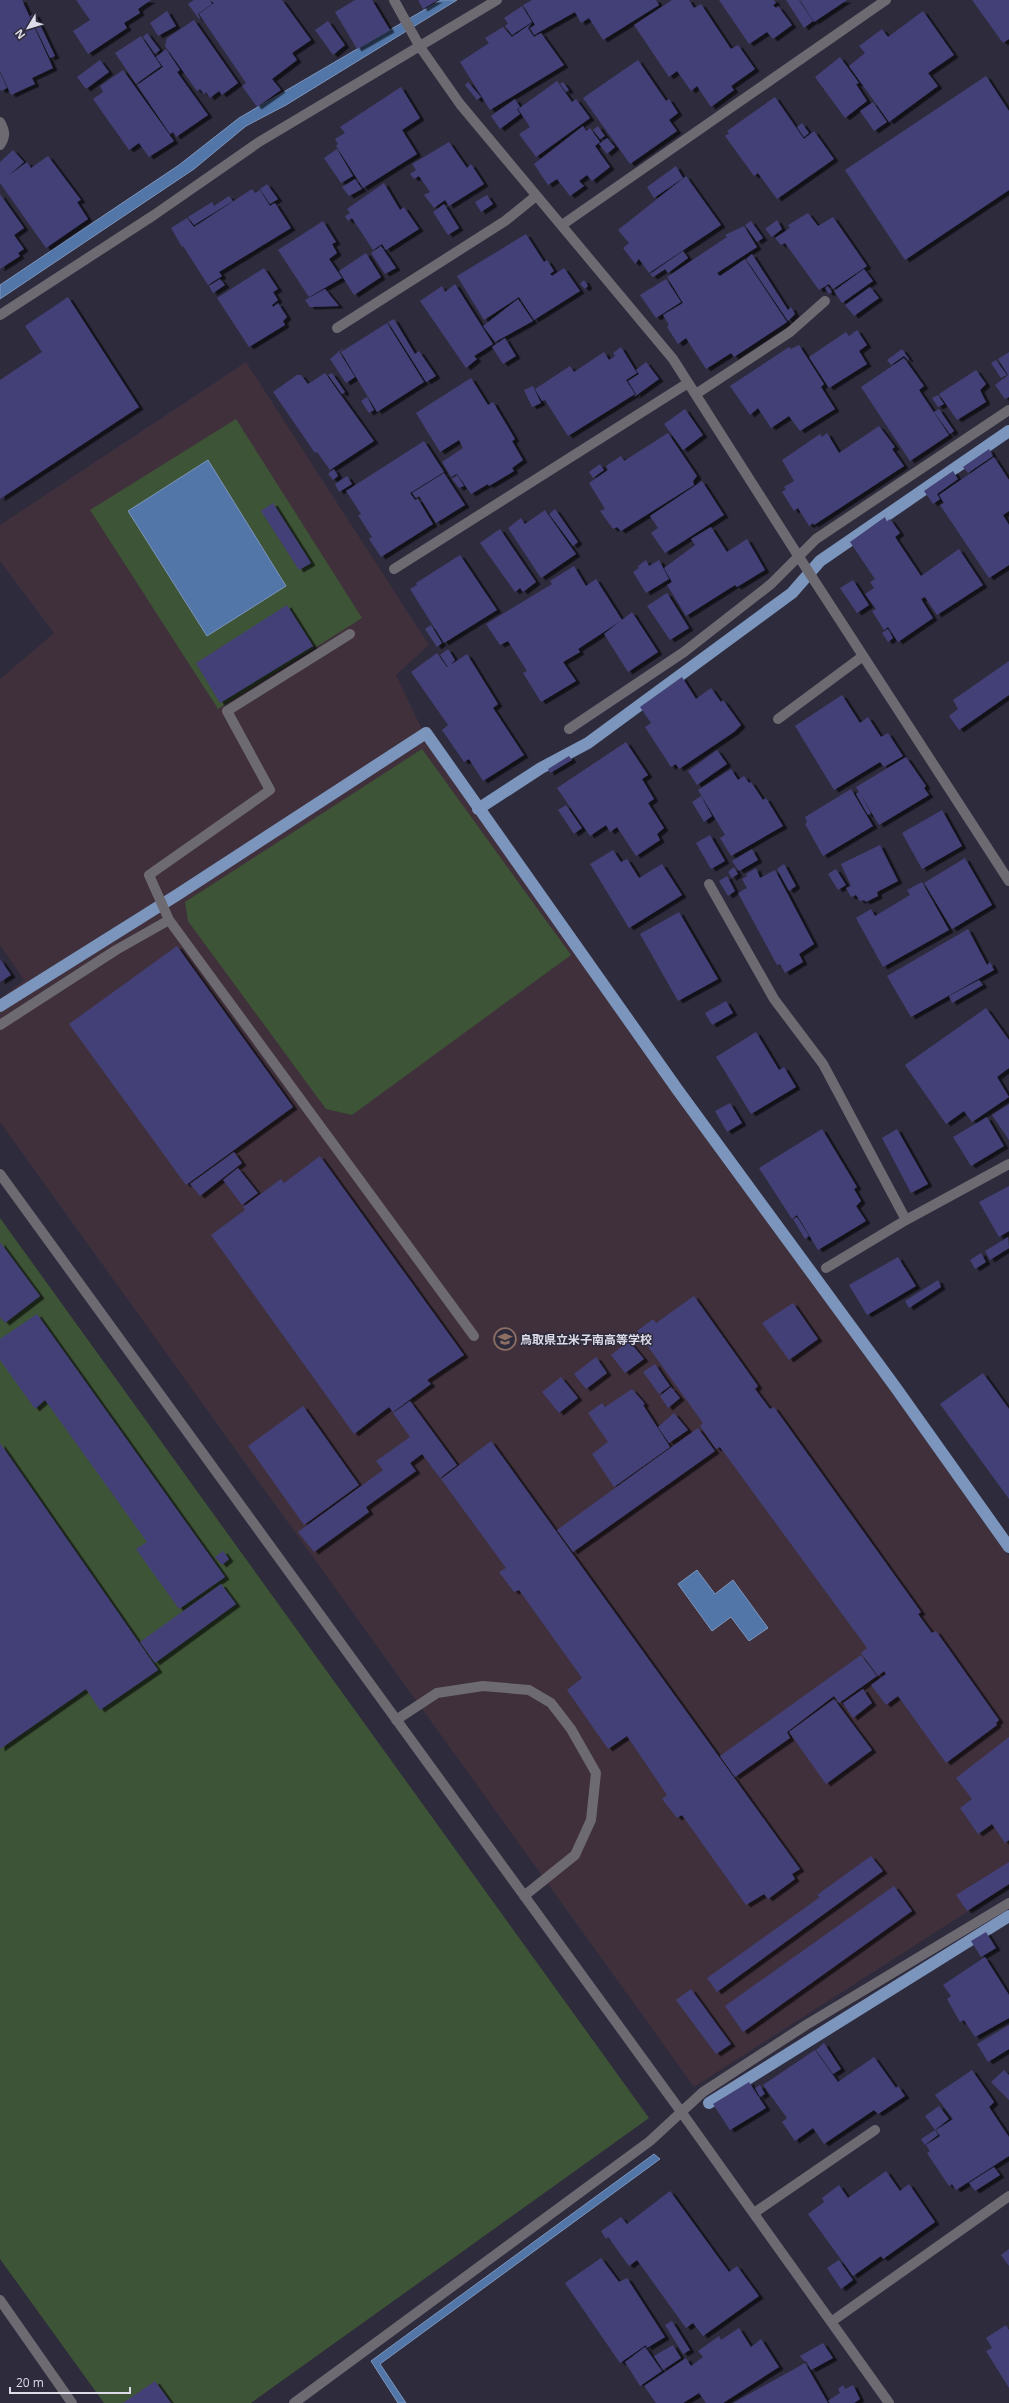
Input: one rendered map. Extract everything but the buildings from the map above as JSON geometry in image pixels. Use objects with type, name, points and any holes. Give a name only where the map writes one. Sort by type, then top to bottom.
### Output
[{"type":"street","points":[[394,0],[420,48],[460,104],[673,359],[799,557],[1009,881]]},
{"type":"street","points":[[0,315],[154,215],[259,142],[366,77],[420,48],[497,0]]},
{"type":"street","points":[[562,225],[886,0]]},
{"type":"street","points":[[0,122],[5,131],[4,139],[0,145]]},
{"type":"street","points":[[337,328],[505,222],[536,196]]},
{"type":"street","points":[[696,394],[790,332],[825,301]]},
{"type":"street","points":[[394,569],[688,383]]},
{"type":"street","points":[[569,729],[684,652],[771,584],[816,539],[1009,410]]},
{"type":"street","points":[[350,634],[227,711],[270,790],[149,875],[169,920],[474,1336]]},
{"type":"street","points":[[778,719],[863,656]]},
{"type":"street","points":[[708,884],[774,999],[823,1064],[906,1220]]},
{"type":"street","points":[[0,1025],[116,950],[169,920]]},
{"type":"street","points":[[826,1268],[906,1220],[1009,1164]]},
{"type":"street","points":[[0,1174],[682,2113],[889,2403]]},
{"type":"street","points":[[396,1720],[437,1693],[483,1686],[529,1690],[551,1703],[571,1729],[596,1773],[591,1820],[575,1855],[524,1896]]},
{"type":"street","points":[[294,2403],[650,2141],[703,2092],[806,2025],[1009,1903]]},
{"type":"street","points":[[754,2214],[875,2130]]},
{"type":"street","points":[[831,2322],[1009,2196]]},
{"type":"street","points":[[0,2300],[72,2403]]},
{"type":"shaded area","name":"鳥取県立米子南高等学校","points":[[246,362],[429,645],[396,675],[426,738],[1009,1556],[1009,1885],[694,2087],[0,1122],[0,999],[24,980],[0,945],[0,679],[54,633],[0,561],[0,525]]},
{"type":"green space","points":[[236,419],[362,618],[218,709],[90,510]]},
{"type":"green space","points":[[422,749],[571,955],[352,1115],[326,1109],[188,921],[185,902]]},
{"type":"green space","points":[[0,1218],[649,2118],[251,2403],[104,2403],[0,2259]]},
{"type":"water","points":[[441,0],[457,0],[286,105],[246,126],[194,169],[0,299],[0,285],[179,165],[239,118]]},
{"type":"water","points":[[208,460],[286,586],[207,636],[128,511]]},
{"type":"water","points":[[697,1570],[715,1594],[733,1580],[768,1628],[749,1641],[731,1617],[712,1631],[678,1584]]},
{"type":"water","points":[[654,2154],[660,2159],[380,2364],[406,2403],[398,2403],[371,2361]]},
{"type":"waterway","points":[[478,809],[541,768],[588,743],[792,593],[820,561],[1009,431]]},
{"type":"waterway","points":[[0,1006],[177,895],[426,733],[677,1089],[896,1388],[1009,1547]]},
{"type":"waterway","points":[[709,2103],[1009,1916]]},
{"type":"place","name":"鳥取県立米子南高等学校","points":[[505,1339]]}]
